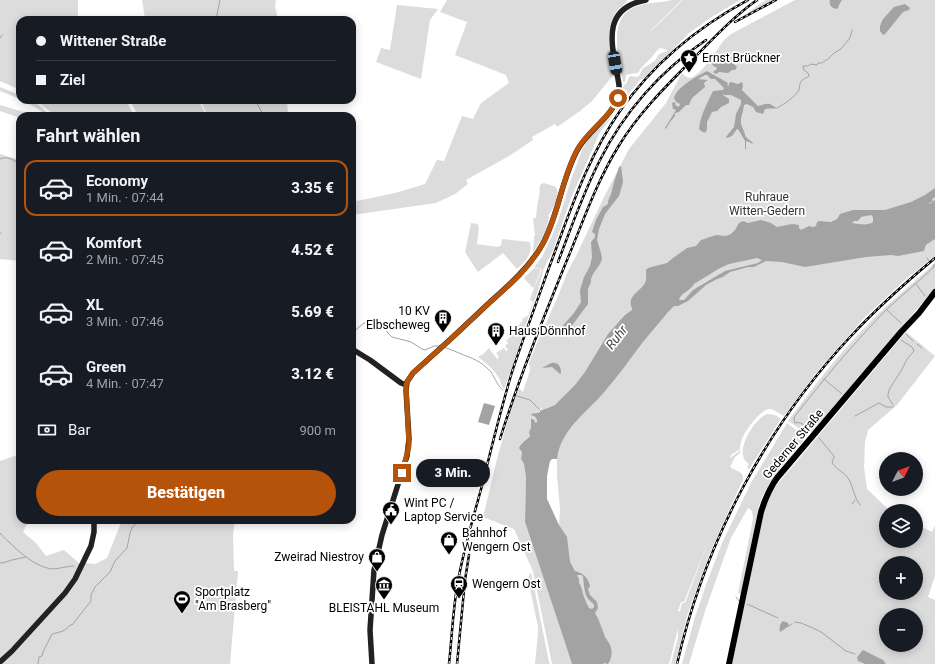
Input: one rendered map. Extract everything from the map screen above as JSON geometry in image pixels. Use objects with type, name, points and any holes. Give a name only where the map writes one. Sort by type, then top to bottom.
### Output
[{"type":"main road","points":[[372,664],[370,630],[374,570],[382,535],[409,446],[406,385],[408,380],[441,347],[522,272],[543,244],[550,228],[568,171],[577,150],[587,136],[610,112],[618,98],[619,85],[613,50],[613,25],[623,9],[630,4],[646,0]]},
{"type":"main road","name":"Gederner Straße","points":[[729,664],[761,512],[764,500],[770,489],[935,292]]},
{"type":"main road","points":[[356,351],[370,360],[401,384],[406,385]]},
{"type":"main road","points":[[0,662],[12,651],[75,579],[93,539],[94,524]]},
{"type":"green space","points":[[0,0],[78,0],[78,16],[16,16],[16,88],[0,81]]},
{"type":"green space","points":[[142,0],[276,0],[275,6],[277,16],[145,16]]},
{"type":"green space","points":[[447,0],[627,0],[627,2],[619,9],[610,25],[609,44],[615,73],[592,101],[580,111],[557,127],[555,124],[532,137],[533,140],[509,156],[466,180],[468,184],[455,194],[436,203],[356,214],[356,201],[395,193],[425,184],[437,160],[444,161],[462,116],[473,119],[481,103],[509,83],[506,75],[455,55],[467,22],[440,12]]},
{"type":"green space","points":[[682,0],[650,31],[683,0],[740,0],[710,18],[688,34],[647,76],[640,80],[600,132],[571,198],[552,253],[544,268],[538,291],[504,389],[496,373],[478,357],[489,348],[497,359],[499,357],[496,353],[504,348],[506,351],[508,350],[505,346],[508,343],[506,341],[515,332],[514,330],[523,320],[522,319],[525,317],[525,320],[526,316],[528,316],[533,302],[530,300],[531,296],[542,269],[534,267],[542,257],[552,236],[582,150],[590,137],[616,111],[621,100],[623,87],[629,77],[639,76],[643,68],[655,61],[658,55],[666,52],[667,50],[660,48],[638,73],[626,75],[625,82],[623,82],[618,58],[617,41],[620,21],[628,11],[635,7],[644,4]]},
{"type":"green space","points":[[766,0],[774,0],[748,14],[747,13]]},
{"type":"green space","name":"Ruhraue Witten-Gedern","points":[[795,0],[935,0],[935,202],[910,215],[924,251],[926,245],[935,239],[935,256],[907,278],[864,318],[816,373],[784,416],[773,410],[765,410],[753,421],[746,431],[742,439],[740,449],[731,455],[730,458],[741,450],[735,457],[730,467],[741,473],[743,480],[709,555],[688,613],[675,664],[671,664],[678,637],[678,629],[669,664],[594,664],[559,525],[560,509],[557,454],[546,409],[542,410],[540,408],[538,414],[531,415],[536,417],[537,422],[536,423],[533,419],[531,419],[531,433],[528,438],[521,443],[521,459],[524,464],[526,478],[525,522],[572,664],[552,664],[533,571],[514,529],[483,517],[513,402],[519,388],[523,392],[530,370],[529,363],[568,271],[629,149],[666,103],[682,73],[690,78],[699,73],[724,40],[731,34]],"holes":[[[709,540],[685,603],[682,603],[680,611],[682,612],[678,611],[681,602],[684,602]]]},
{"type":"green space","points":[[397,5],[438,9],[430,20],[421,79],[376,62],[381,48],[390,50]]},
{"type":"green space","points":[[0,87],[16,93],[16,97],[0,91]]},
{"type":"green space","points":[[29,104],[36,104],[47,112],[42,112]]},
{"type":"green space","points":[[40,104],[128,104],[132,112],[51,112]]},
{"type":"green space","points":[[132,104],[200,104],[205,112],[136,112]]},
{"type":"green space","points":[[202,104],[287,104],[288,112],[206,112]]},
{"type":"green space","points":[[0,105],[24,112],[16,112],[16,117],[0,111]]},
{"type":"green space","points":[[0,154],[16,159],[16,261],[0,259]]},
{"type":"green space","points":[[544,183],[556,187],[558,194],[554,206],[548,216],[545,231],[533,253],[535,236],[533,218],[536,218],[539,189],[541,184]]},
{"type":"green space","points":[[471,223],[478,224],[479,227],[477,244],[498,247],[501,245],[502,239],[530,242],[531,247],[528,257],[517,269],[503,253],[478,272],[465,252]]},
{"type":"green space","points":[[935,263],[935,288],[814,430],[808,434],[805,434],[788,421],[849,344],[887,305]]},
{"type":"green space","points":[[534,268],[541,269],[534,288],[524,278]]},
{"type":"green space","points":[[906,332],[935,356],[897,405],[868,430],[865,442],[864,467],[867,489],[883,504],[879,504],[879,548],[923,548],[923,528],[932,532],[935,525],[935,576],[928,597],[935,600],[935,664],[886,664],[877,658],[859,654],[857,657],[860,662],[865,664],[732,664],[764,510],[768,498],[775,487]]},
{"type":"green space","points":[[767,414],[775,415],[781,419],[749,469],[747,467],[749,464],[744,459],[744,445],[751,429],[762,417]]},
{"type":"green space","points":[[787,423],[804,436],[803,441],[769,484],[759,505],[741,594],[738,593],[753,519],[752,511],[748,508],[731,538],[705,611],[689,664],[682,664],[695,617],[722,543],[751,483]]},
{"type":"green space","points":[[16,455],[16,524],[27,524],[23,532],[36,543],[46,556],[64,550],[81,565],[66,589],[0,659],[0,461]]},
{"type":"green space","points":[[120,524],[234,524],[233,535],[234,571],[238,571],[230,664],[0,664],[35,627],[85,563],[95,564],[107,558]]},
{"type":"green space","points":[[531,572],[550,664],[535,664],[538,627],[530,588],[524,585]]},
{"type":"water","points":[[830,0],[842,0],[836,9],[831,6]]},
{"type":"water","points":[[905,4],[910,8],[909,10],[903,12],[883,35],[880,31],[880,26],[883,19],[894,7]]},
{"type":"water","points":[[721,54],[737,67],[735,70],[728,73],[719,72],[716,74],[713,72],[717,69],[712,63],[717,56]]},
{"type":"water","points":[[707,71],[728,83],[727,85],[729,86],[729,83],[731,82],[738,84],[742,82],[742,90],[758,106],[770,104],[777,108],[765,109],[763,114],[756,112],[753,107],[747,104],[744,105],[741,124],[745,136],[753,144],[747,141],[746,149],[745,141],[738,129],[732,136],[726,137],[734,127],[736,114],[741,104],[741,100],[731,95],[724,95],[723,93],[723,95],[729,99],[729,103],[717,111],[712,112],[707,122],[706,132],[699,129],[702,115],[713,91],[723,90],[724,88],[715,79],[711,79],[707,75],[698,79],[708,80],[704,84],[705,87],[692,98],[689,105],[686,105],[679,112],[675,113],[675,116],[666,129],[665,128],[676,110],[673,109],[672,103],[674,102],[676,104],[675,105],[679,107],[680,104],[676,102],[674,98],[676,94],[688,82]]},
{"type":"water","points":[[621,166],[623,182],[619,196],[605,214],[599,229],[597,240],[602,259],[591,279],[588,289],[588,304],[565,335],[561,334],[559,330],[574,313],[581,302],[580,290],[592,257],[591,242],[595,237],[595,234],[592,232],[603,207],[608,203],[619,167]]},
{"type":"water","name":"Ruhr","points":[[935,188],[935,197],[929,204],[935,200],[935,239],[926,245],[924,251],[898,256],[891,255],[866,257],[805,267],[782,262],[766,261],[754,267],[748,267],[730,272],[706,285],[688,301],[678,306],[674,306],[643,342],[610,385],[569,430],[559,448],[557,459],[552,459],[550,461],[547,476],[547,499],[559,525],[567,537],[570,562],[575,571],[585,576],[589,583],[590,586],[588,589],[590,595],[597,602],[598,608],[595,613],[612,652],[608,664],[572,664],[525,522],[526,478],[524,464],[521,459],[522,452],[519,448],[521,444],[530,436],[529,432],[531,428],[531,419],[533,419],[536,423],[537,422],[536,417],[531,414],[538,413],[555,405],[575,385],[585,372],[608,334],[625,315],[632,310],[632,297],[645,283],[646,270],[648,268],[667,263],[687,248],[696,246],[701,240],[716,235],[726,236],[731,234],[739,223],[743,221],[748,223],[761,220],[771,223],[777,227],[792,224],[799,225],[801,230],[809,226],[816,226],[817,222],[819,221],[831,222],[837,219],[840,214],[853,210],[885,210],[911,202]],"holes":[[[871,215],[873,217],[873,222],[869,224],[852,223],[854,221],[858,221],[861,217]],[[757,258],[762,260],[758,263],[725,271],[693,290],[684,300],[679,300],[680,297],[694,284],[729,264]],[[577,575],[582,575],[586,595],[594,605],[592,609],[589,608],[586,602]]]},
{"type":"water","points":[[551,363],[556,363],[560,366],[560,374],[552,367],[542,368]]},
{"type":"water","points":[[484,403],[495,406],[489,425],[478,422]]},
{"type":"water","points":[[783,621],[788,623],[789,626],[780,632],[780,626]]},
{"type":"water","points":[[863,650],[883,660],[886,664],[865,664],[858,661],[857,657]]},
{"type":"waterway","points":[[217,16],[220,0]]},
{"type":"waterway","points":[[777,108],[786,103],[795,95],[799,90],[801,81],[809,76],[804,70],[803,66],[808,66],[810,64],[817,65],[818,63],[822,63],[828,59],[841,49],[850,38],[852,30]]},
{"type":"waterway","points":[[257,104],[262,112]]},
{"type":"waterway","points":[[0,159],[6,158],[16,162]]},
{"type":"waterway","points":[[811,431],[806,426],[795,423],[795,416],[839,362],[886,310],[934,267],[933,265],[935,265]]},
{"type":"waterway","points":[[916,284],[925,296]]},
{"type":"waterway","points":[[887,310],[901,323]]},
{"type":"waterway","points":[[356,330],[364,323],[381,324],[392,337],[411,342],[422,349],[425,350],[434,346],[439,346]]},
{"type":"waterway","points":[[906,334],[913,341]]},
{"type":"waterway","points":[[893,405],[888,397],[890,388],[907,359],[914,351],[912,347],[901,340]]},
{"type":"waterway","points":[[917,344],[922,348]]},
{"type":"waterway","points":[[444,347],[480,362],[491,372],[498,385],[503,390]]},
{"type":"waterway","points":[[824,379],[842,394]]},
{"type":"waterway","points":[[517,396],[530,400],[541,411]]},
{"type":"waterway","points":[[855,416],[879,403],[886,407],[893,407]]},
{"type":"waterway","points":[[819,438],[834,456],[832,462],[833,464],[848,478],[856,499],[860,505]]},
{"type":"waterway","points":[[852,504],[855,500]]},
{"type":"waterway","points":[[38,664],[39,657],[42,656],[52,634],[64,630],[72,625],[91,601],[91,595],[95,587],[110,572],[115,561],[127,548],[130,533],[135,524]]},
{"type":"waterway","points":[[0,533],[23,555],[46,568],[57,569],[74,566]]},
{"type":"waterway","points":[[0,563],[26,557]]},
{"type":"waterway","points":[[736,597],[739,601]]},
{"type":"waterway","points":[[747,604],[778,618]]},
{"type":"waterway","points":[[795,622],[801,623],[821,632],[846,651],[855,654]]},
{"type":"railway","points":[[449,664],[455,601],[460,569],[504,400],[535,305],[572,205],[589,166],[608,129],[620,111],[662,62],[712,22],[748,0]]},
{"type":"railway","points":[[500,439],[540,326],[584,217],[596,189],[618,147],[634,123],[662,91],[723,28],[757,0]]},
{"type":"railway","points":[[735,22],[776,0]]},
{"type":"railway","points":[[558,262],[588,185],[620,125],[659,78],[706,40]]},
{"type":"railway","points":[[677,664],[689,619],[704,574],[742,489],[766,448],[791,409],[851,336],[892,296],[935,258]]},
{"type":"railway","points":[[457,664],[465,580],[469,555]]},
{"type":"place","name":"Ernst Brückner","points":[[689,73]]},
{"type":"place","name":"10 KV Elbscheweg","points":[[443,333]]},
{"type":"place","name":"Haus Dönnhof","points":[[496,346]]},
{"type":"place","name":"Wint PC / Laptop Service","points":[[391,525]]},
{"type":"place","name":"Bahnhof Wengern Ost","points":[[449,555]]},
{"type":"place","name":"Zweirad Niestroy","points":[[377,572]]},
{"type":"place","name":"Wengern Ost","points":[[459,599]]},
{"type":"place","name":"BLEISTAHL Museum","points":[[384,600]]},
{"type":"place","name":"Sportplatz \"Am Brasberg\"","points":[[182,614]]},
{"type":"route","points":[[402,473],[409,446],[406,390],[408,380],[413,373],[527,267],[543,244],[550,228],[568,171],[577,150],[587,136],[610,112],[618,98]]}]
